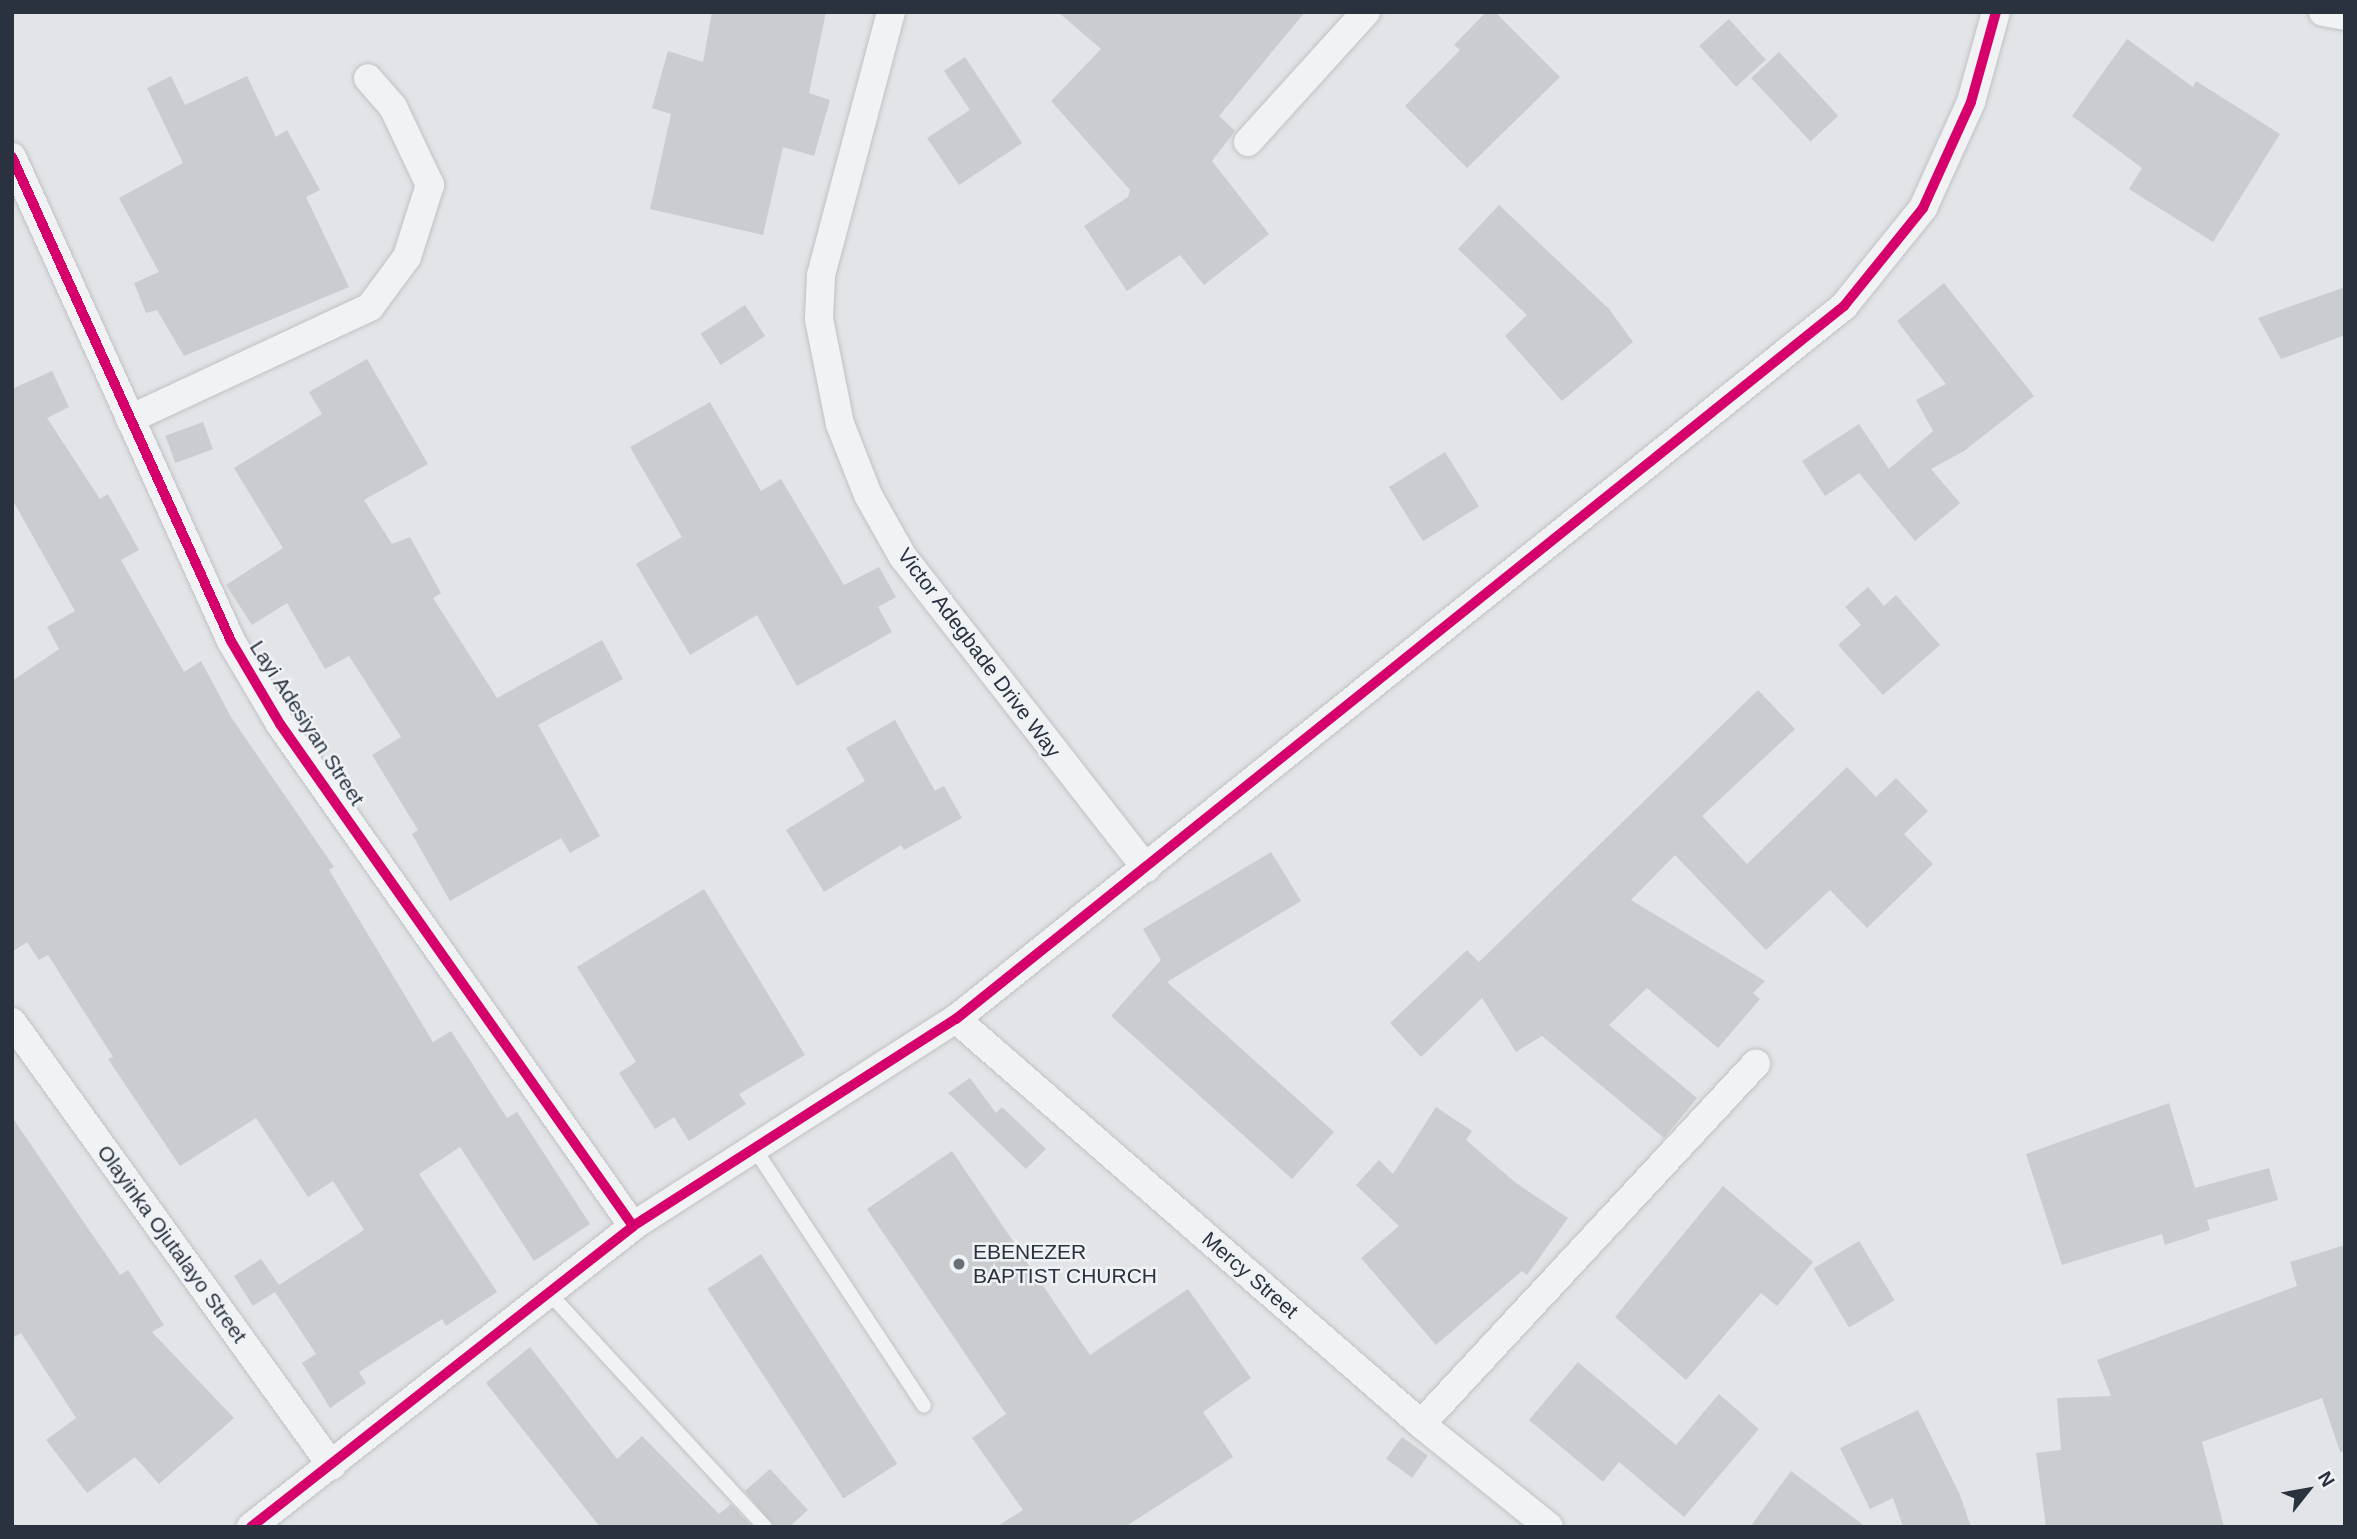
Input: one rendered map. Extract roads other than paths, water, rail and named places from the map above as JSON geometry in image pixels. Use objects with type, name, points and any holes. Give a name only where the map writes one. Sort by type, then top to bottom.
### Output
[{"type":"street","name":"Victor Adegbade Drive Way","points":[[891,12],[821,276],[819,320],[840,424],[868,495],[903,556],[1146,868]]},
{"type":"street","points":[[1248,142],[1366,12]]},
{"type":"street","points":[[251,1527],[332,1466],[633,1226],[757,1151],[956,1018],[1146,868],[1516,565],[1844,306],[1923,208],[1971,102],[1996,12]]},
{"type":"street","points":[[2323,12],[2345,16]]},
{"type":"street","points":[[130,419],[370,307],[407,257],[430,185],[393,107],[368,78]]},
{"type":"street","name":"Layi Adesiyan Street","points":[[12,156],[232,641],[280,724],[633,1226]]},
{"type":"street","name":"Mercy Street","points":[[956,1018],[1420,1424],[1549,1527]]},
{"type":"street","name":"Olayinka Ojutalayo Street","points":[[12,1023],[332,1466]]},
{"type":"street","points":[[1420,1424],[1756,1063]]},
{"type":"lane","points":[[757,1151],[924,1406]]},
{"type":"lane","points":[[549,1293],[765,1527]]},
{"type":"place","name":"EBENEZER BAPTIST CHURCH","points":[[959,1264]]}]
